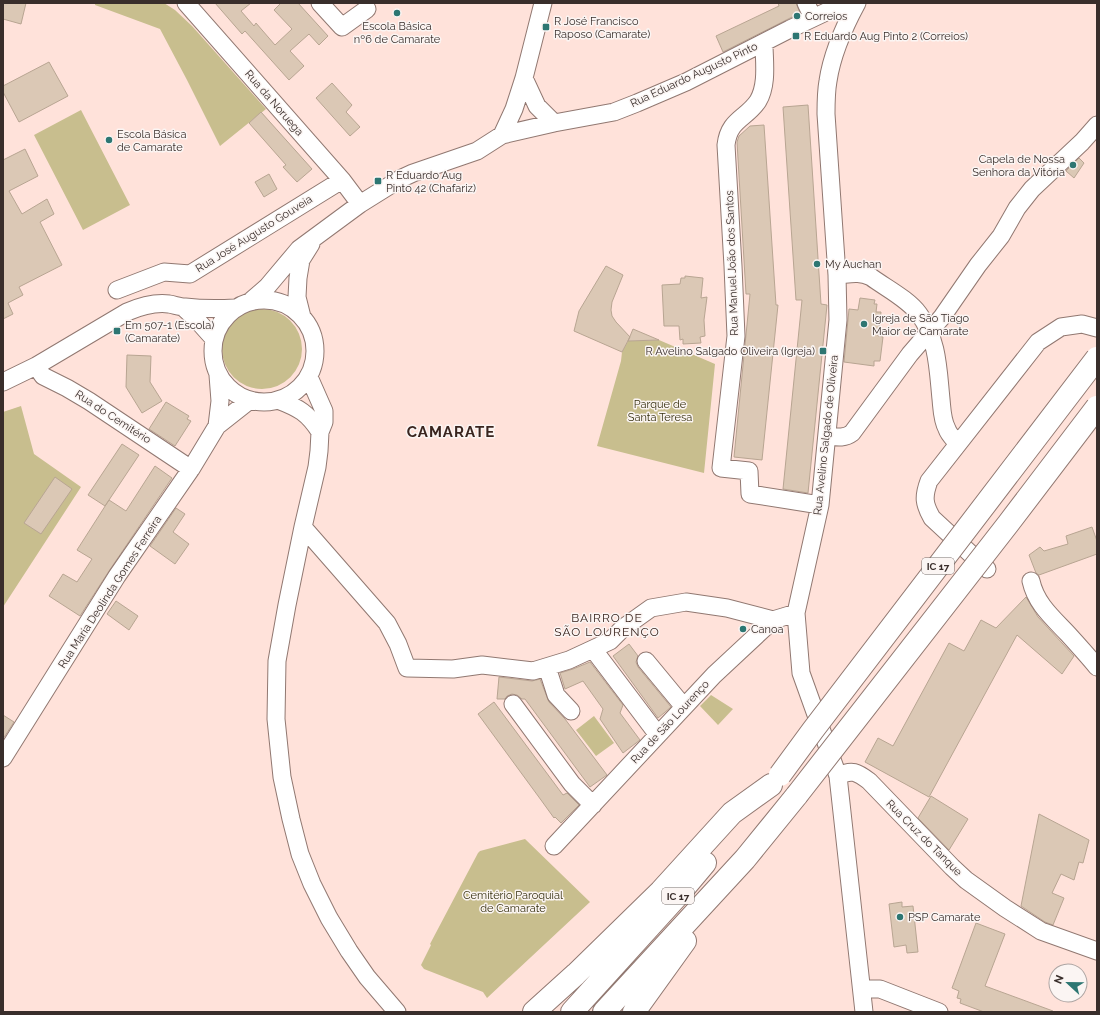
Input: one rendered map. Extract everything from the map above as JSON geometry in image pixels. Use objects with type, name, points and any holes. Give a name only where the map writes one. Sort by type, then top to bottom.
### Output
[{"type":"highway","name":"IC 17","points":[[572,1012],[679,894],[775,780],[1097,358]]},
{"type":"highway","name":"IC 17","points":[[604,1012],[745,860],[1008,524],[1097,407]]},
{"type":"highway","points":[[534,1012],[576,974],[661,891],[732,813],[775,780]]},
{"type":"highway","points":[[634,1012],[745,860]]},
{"type":"street","name":"Rua da Noruega","points":[[186,3],[342,180],[360,204]]},
{"type":"street","points":[[320,3],[342,27],[367,9]]},
{"type":"street","points":[[252,300],[270,299],[288,305],[302,317],[312,332],[315,351],[309,377],[291,394],[278,400],[264,402],[250,400],[232,391],[218,375],[214,364],[212,351],[214,339],[221,321],[235,308],[252,300],[267,287],[299,249],[360,204],[400,179],[476,151],[502,135],[514,109],[524,78],[543,3]]},
{"type":"street","name":"Rua Eduardo Augusto Pinto","points":[[502,135],[554,123],[614,112],[686,82],[764,43],[790,29],[810,10],[828,11],[855,8]]},
{"type":"street","name":"Rua Avelino Salgado de Oliveira","points":[[855,8],[836,52],[826,93],[826,114],[837,275],[838,320],[820,505],[796,613],[801,672],[838,776],[864,1012]]},
{"type":"street","name":"Rua Manuel João dos Santos","points":[[764,43],[765,77],[762,94],[753,107],[732,127],[727,138],[726,145],[736,336],[720,468],[750,470],[750,494],[820,505]]},
{"type":"street","points":[[524,78],[537,106],[554,123]]},
{"type":"street","points":[[827,436],[843,438],[848,437],[852,433],[910,354],[942,317],[1000,236],[1017,208],[1032,188],[1082,142],[1097,125]]},
{"type":"street","name":"Rua José Augusto Gouveia","points":[[117,290],[164,272],[190,274],[342,180]]},
{"type":"street","points":[[302,317],[297,296],[298,278],[301,260],[314,238]]},
{"type":"street","points":[[837,275],[859,273],[871,277],[910,304],[919,314],[929,332],[937,360],[944,420],[947,429],[958,444]]},
{"type":"street","points":[[3,382],[36,366],[137,307],[149,304],[169,304],[183,307],[215,309],[235,308]]},
{"type":"street","points":[[183,307],[214,339]]},
{"type":"street","points":[[987,569],[932,518],[926,508],[925,499],[929,481],[1038,342],[1061,327],[1082,324],[1097,328]]},
{"type":"street","name":"Rua do Cemitério","points":[[36,366],[43,376],[89,401],[191,469]]},
{"type":"street","name":"Rua Maria Deolinda Gomes Ferreira","points":[[218,375],[220,401],[218,426]]},
{"type":"street","points":[[309,377],[324,411],[324,422],[320,432],[317,467],[303,527],[277,661],[276,719],[282,777],[290,819],[300,854],[312,884],[329,918],[349,952],[397,1012]]},
{"type":"street","name":"Rua Maria Deolinda Gomes Ferreira","points":[[3,758],[117,576],[191,469],[218,426],[250,400]]},
{"type":"street","points":[[278,400],[294,406],[307,414],[315,423],[320,432]]},
{"type":"street","points":[[303,527],[387,623],[398,644],[407,668],[453,669],[482,665],[533,671],[569,660],[610,641],[623,628],[651,608],[686,602],[727,608],[773,620]]},
{"type":"street","points":[[1031,581],[1041,605],[1097,667]]},
{"type":"street","name":"Rua de São Lourenço","points":[[554,846],[714,675],[773,620],[796,613]]},
{"type":"street","points":[[593,649],[658,735]]},
{"type":"street","points":[[646,661],[684,707]]},
{"type":"street","points":[[547,666],[556,694],[571,711]]},
{"type":"street","points":[[513,704],[572,784],[592,805]]},
{"type":"street","name":"Rua Cruz do Tanque","points":[[838,776],[846,772],[853,772],[861,775],[869,781],[966,880],[1023,920],[1041,931],[1097,951]]},
{"type":"street","points":[[862,989],[880,989],[939,1012]]},
{"type":"green space","points":[[95,3],[164,3],[175,10],[192,26],[266,109],[220,146],[160,29],[95,5]]},
{"type":"green space","points":[[81,110],[130,205],[83,230],[34,135]]},
{"type":"green space","points":[[262,309],[277,312],[290,321],[299,334],[302,349],[299,364],[290,377],[277,386],[262,389],[247,386],[234,377],[225,364],[222,349],[225,334],[234,321],[247,312]]},
{"type":"green space","name":"Parque de Santa Teresa","points":[[659,340],[715,364],[704,473],[597,446],[621,361],[622,352],[628,341]]},
{"type":"green space","points":[[21,406],[34,454],[81,487],[3,607],[3,412]]},
{"type":"green space","points":[[711,695],[733,709],[718,725],[700,706]]},
{"type":"green space","points":[[594,716],[614,743],[596,756],[576,730]]},
{"type":"green space","name":"Cemitério Paroquial de Camarate","points":[[525,839],[590,902],[487,998],[483,992],[424,969],[421,965],[431,945],[430,944],[478,853],[480,851]]},
{"type":"building","points":[[3,3],[26,3],[21,24],[3,19]]},
{"type":"building","points":[[215,3],[251,3],[241,11],[254,26],[256,23],[275,45],[292,29],[274,10],[281,3],[298,3],[328,36],[319,45],[309,34],[290,51],[304,66],[289,80],[245,31],[242,34]]},
{"type":"building","points":[[778,3],[796,3],[800,13],[723,52],[716,36],[779,6]]},
{"type":"building","points":[[49,62],[68,96],[19,122],[3,92],[3,86]]},
{"type":"building","points":[[332,83],[352,105],[346,112],[360,127],[350,136],[316,98]]},
{"type":"building","points":[[808,105],[821,304],[827,305],[808,493],[783,489],[802,300],[796,300],[783,107]]},
{"type":"building","points":[[261,112],[312,169],[297,182],[283,167],[286,165],[249,123]]},
{"type":"building","points":[[764,125],[776,305],[778,305],[762,460],[734,457],[750,294],[746,294],[737,142],[739,136],[750,126]]},
{"type":"building","points":[[25,149],[38,176],[9,191],[22,214],[47,199],[54,214],[40,222],[62,265],[19,287],[23,295],[8,303],[13,314],[3,319],[3,160]]},
{"type":"building","points":[[1079,158],[1084,163],[1074,178],[1066,171]]},
{"type":"building","points":[[269,174],[277,189],[264,197],[255,182]]},
{"type":"building","points":[[606,266],[623,275],[612,302],[611,310],[612,316],[616,322],[630,337],[622,352],[574,331],[579,311]]},
{"type":"building","points":[[685,276],[703,278],[701,298],[707,297],[704,320],[705,336],[700,337],[701,343],[683,344],[683,339],[680,340],[679,326],[664,326],[662,285],[680,284],[681,278],[685,278]]},
{"type":"building","name":"Igreja de São Tiago Maior de Camarate","points":[[860,298],[875,300],[874,304],[877,304],[876,312],[881,312],[878,336],[883,337],[880,361],[874,361],[874,366],[844,362],[849,309],[858,310]]},
{"type":"building","points":[[633,329],[659,340],[628,341]]},
{"type":"building","points":[[127,355],[151,356],[150,382],[162,401],[142,413],[126,387]]},
{"type":"building","points":[[166,402],[189,416],[187,419],[191,421],[175,446],[149,429]]},
{"type":"building","points":[[122,444],[139,455],[105,506],[88,495]]},
{"type":"building","points":[[155,466],[172,478],[80,616],[49,596],[63,574],[77,582],[92,559],[77,550],[109,500],[126,511]]},
{"type":"building","points":[[55,477],[72,489],[41,534],[24,523]]},
{"type":"building","points":[[176,508],[185,514],[173,532],[189,544],[175,564],[150,546]]},
{"type":"building","points":[[1092,527],[1097,541],[1097,554],[1039,575],[1036,573],[1029,555],[1040,547],[1044,551],[1068,544],[1066,536]]},
{"type":"building","points":[[1026,597],[1038,617],[1074,656],[1062,674],[1017,635],[929,797],[865,762],[878,738],[893,746],[949,643],[964,651],[981,620],[996,628]]},
{"type":"building","points":[[116,601],[138,616],[129,630],[107,614]]},
{"type":"building","points":[[629,644],[638,656],[636,662],[638,667],[671,707],[658,718],[613,656]]},
{"type":"building","points":[[590,662],[623,705],[620,713],[640,740],[623,753],[600,719],[603,709],[583,681],[565,689],[560,673]]},
{"type":"building","points":[[499,677],[532,681],[540,679],[549,702],[565,719],[607,775],[590,787],[525,699],[512,694],[507,696],[505,699],[497,699]]},
{"type":"building","points":[[494,702],[563,795],[567,793],[579,805],[561,823],[555,817],[554,818],[478,714]]},
{"type":"building","points":[[3,715],[14,722],[3,739]]},
{"type":"building","points":[[931,796],[968,819],[949,850],[918,818]]},
{"type":"building","points":[[1039,814],[1089,840],[1083,863],[1079,862],[1074,880],[1061,874],[1052,893],[1064,898],[1053,925],[1045,922],[1021,906]]},
{"type":"building","points":[[902,902],[902,907],[913,906],[918,952],[907,953],[906,945],[894,947],[889,904]]},
{"type":"building","points":[[976,923],[1005,934],[985,986],[1053,1012],[984,1012],[960,1003],[961,999],[957,998],[959,991],[952,988]]},
{"type":"place","name":"Escola Básica nº6 de Camarate","points":[[397,13]]},
{"type":"place","name":"Correios","points":[[797,16]]},
{"type":"place","name":"R José Francisco Raposo (Camarate)","points":[[546,27]]},
{"type":"place","name":"R Eduardo Aug Pinto 2 (Correios)","points":[[796,36]]},
{"type":"place","name":"Escola Básica de Camarate","points":[[109,140]]},
{"type":"place","name":"Capela de Nossa Senhora da Vitória","points":[[1073,165]]},
{"type":"place","name":"R Eduardo Aug Pinto 42 (Chafariz)","points":[[378,181]]},
{"type":"place","name":"My Auchan","points":[[817,264]]},
{"type":"place","name":"Igreja de São Tiago Maior de Camarate","points":[[864,324]]},
{"type":"place","name":"Em 507-1 (Escola) (Camarate)","points":[[117,331]]},
{"type":"place","name":"R Avelino Salgado Oliveira (Igreja)","points":[[823,351]]},
{"type":"place","name":"Canoa","points":[[743,629]]},
{"type":"place","name":"PSP Camarate","points":[[900,917]]},
{"type":"district","name":"CAMARATE","points":[[451,432]]},
{"type":"district","name":"BAIRRO DE SÃO LOURENÇO","points":[[607,625]]}]
